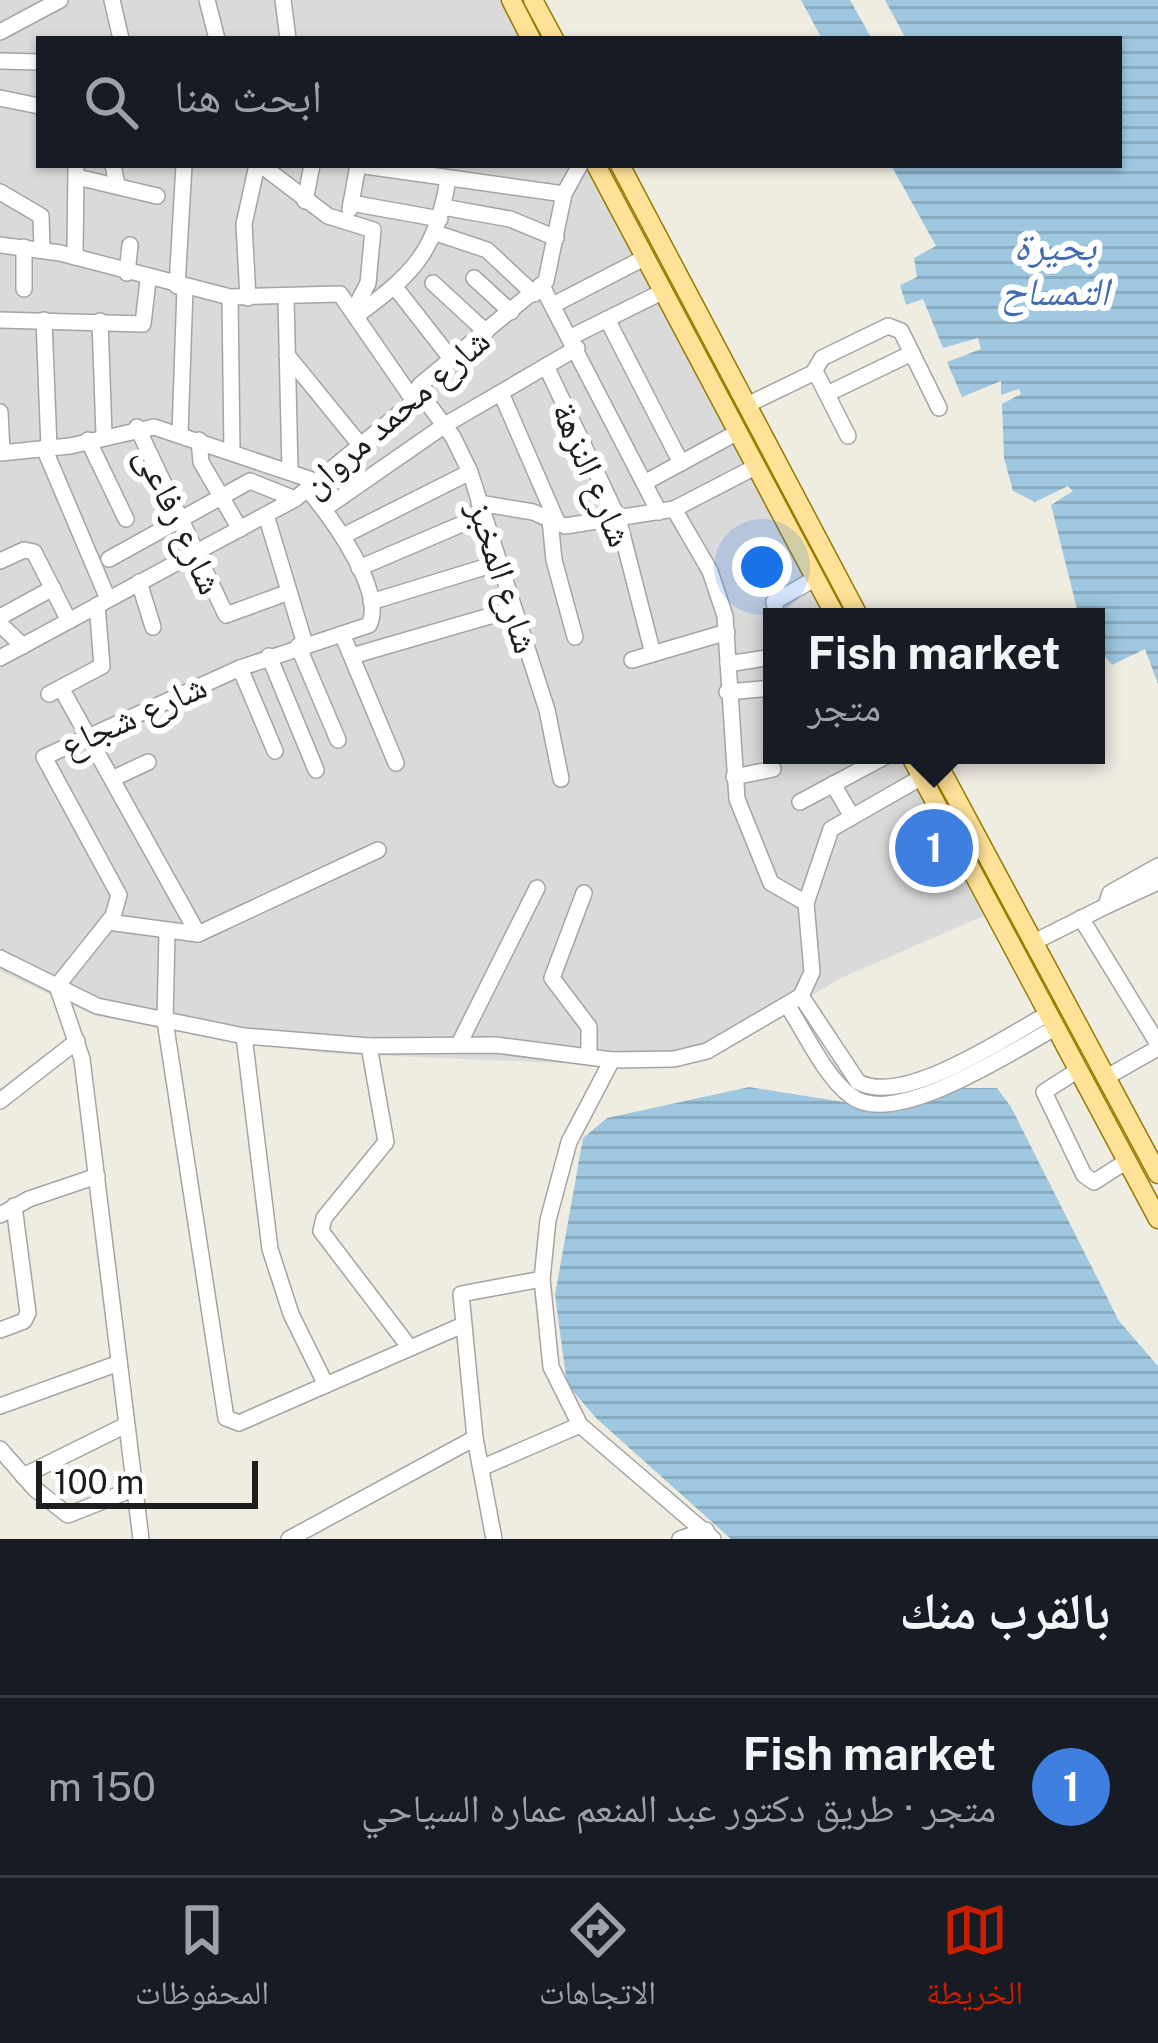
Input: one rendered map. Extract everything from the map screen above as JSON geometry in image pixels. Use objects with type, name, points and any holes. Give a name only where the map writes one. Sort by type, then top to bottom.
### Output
[{"type":"main road","points":[[511,0],[529,36]]},
{"type":"main road","points":[[533,0],[552,36]]},
{"type":"main road","points":[[598,168],[831,608]]},
{"type":"main road","points":[[622,168],[855,608]]},
{"type":"main road","points":[[915,764],[1158,1219]]},
{"type":"main road","points":[[938,764],[1158,1174]]},
{"type":"street","points":[[0,32],[60,0]]},
{"type":"street","points":[[112,0],[121,36]]},
{"type":"street","points":[[207,0],[217,36]]},
{"type":"street","points":[[283,0],[288,36]]},
{"type":"street","points":[[0,61],[36,62]]},
{"type":"street","points":[[0,98],[36,105]]},
{"type":"street","points":[[114,168],[117,185]]},
{"type":"street","points":[[180,434],[184,168]]},
{"type":"street","points":[[232,451],[244,224],[258,168]]},
{"type":"street","points":[[263,168],[305,201],[347,222],[369,226],[374,233],[367,290],[354,314]]},
{"type":"street","points":[[305,201],[311,168]]},
{"type":"street","points":[[347,222],[357,168]]},
{"type":"street","points":[[377,168],[564,194]]},
{"type":"street","points":[[538,290],[556,238],[564,194],[578,168]]},
{"type":"street","points":[[75,257],[76,171],[157,196]]},
{"type":"street","points":[[354,314],[395,287],[440,220],[448,179]]},
{"type":"street","points":[[0,192],[41,216],[42,249]]},
{"type":"street","points":[[351,203],[440,220],[510,219],[556,238]]},
{"type":"street","points":[[440,220],[487,250],[553,305],[644,483],[717,585],[727,632],[734,777],[758,860],[771,884],[806,903]]},
{"type":"street","points":[[0,245],[42,249],[148,280],[239,297],[340,294],[354,314]]},
{"type":"street","points":[[127,273],[130,245]]},
{"type":"street","points":[[23,289],[24,247]]},
{"type":"street","points":[[553,305],[646,256]]},
{"type":"street","points":[[474,278],[511,312]]},
{"type":"street","points":[[0,320],[146,324],[148,280]]},
{"type":"street","points":[[433,283],[486,332]]},
{"type":"street","points":[[395,287],[452,360]]},
{"type":"street","name":"شارع محمد مروان","points":[[0,658],[307,490],[538,290]]},
{"type":"street","points":[[324,509],[445,425],[546,366],[607,320],[664,291]]},
{"type":"street","points":[[286,298],[290,471]]},
{"type":"street","name":"شارع المخبز","points":[[354,314],[445,425],[470,472],[547,710],[561,779]]},
{"type":"street","points":[[44,320],[46,448],[102,602],[102,666],[55,691],[87,735],[198,934]]},
{"type":"street","points":[[607,320],[682,463]]},
{"type":"street","points":[[100,321],[96,437],[126,519]]},
{"type":"street","points":[[747,405],[815,370],[822,358],[888,326],[902,332],[939,407]]},
{"type":"street","points":[[827,394],[912,353]]},
{"type":"street","points":[[287,355],[361,446]]},
{"type":"street","name":"شارع النزهة","points":[[546,366],[618,518],[652,654]]},
{"type":"street","points":[[815,370],[848,436]]},
{"type":"street","points":[[501,393],[554,522],[554,560],[575,637]]},
{"type":"street","points":[[0,412],[1,453],[46,448],[136,427],[180,434],[290,471],[324,509],[359,568],[372,622],[342,634],[396,763]]},
{"type":"street","name":"شارع رفاعى","points":[[136,427],[226,615],[290,592]]},
{"type":"street","points":[[644,483],[738,432]]},
{"type":"street","points":[[199,440],[201,462],[240,529]]},
{"type":"street","points":[[359,568],[481,509],[554,522],[618,518],[666,510],[757,466]]},
{"type":"street","points":[[343,536],[470,472]]},
{"type":"street","points":[[109,560],[253,481],[307,490]]},
{"type":"street","points":[[266,515],[302,645],[338,740]]},
{"type":"street","points":[[0,561],[24,550],[34,552],[68,621]]},
{"type":"street","points":[[370,602],[498,563]]},
{"type":"street","points":[[775,608],[774,602],[816,578]]},
{"type":"street","points":[[139,582],[153,627]]},
{"type":"street","points":[[23,646],[0,620],[53,588]]},
{"type":"street","points":[[352,656],[514,609]]},
{"type":"street","points":[[632,660],[727,632]]},
{"type":"street","name":"شارع شجاع","points":[[108,922],[118,902],[117,889],[44,757],[269,656],[342,634]]},
{"type":"street","points":[[269,656],[316,770]]},
{"type":"street","points":[[728,664],[763,658]]},
{"type":"street","points":[[241,668],[275,751]]},
{"type":"street","points":[[728,692],[763,689]]},
{"type":"street","points":[[112,779],[148,762]]},
{"type":"street","points":[[800,802],[871,764]]},
{"type":"street","points":[[734,777],[773,769]]},
{"type":"street","points":[[0,958],[98,1006],[244,1036],[369,1046],[459,1044],[612,1060],[674,1059],[707,1051],[794,1000],[812,972],[806,903],[831,829],[922,777]]},
{"type":"street","points":[[833,784],[851,815]]},
{"type":"street","points":[[57,986],[108,922],[198,934],[378,850]]},
{"type":"street","points":[[1106,906],[1110,893],[1158,866]]},
{"type":"street","points":[[1033,944],[1158,882]]},
{"type":"street","points":[[459,1044],[537,888]]},
{"type":"street","points":[[584,893],[552,978],[589,1027],[589,1054]]},
{"type":"street","points":[[1082,918],[1158,1046],[1105,1078]]},
{"type":"street","points":[[167,933],[165,1021],[226,1418],[238,1423],[463,1325]]},
{"type":"street","points":[[57,986],[77,1041],[98,1176],[141,1539]]},
{"type":"street","points":[[794,1000],[847,1093],[881,1096],[1052,1021]]},
{"type":"street","points":[[244,1036],[270,1249],[291,1314],[326,1385]]},
{"type":"street","points":[[0,1101],[77,1041]]},
{"type":"street","points":[[369,1046],[386,1142],[324,1219],[321,1232],[410,1348]]},
{"type":"street","points":[[612,1060],[558,1173],[542,1279],[551,1367],[580,1425],[710,1535]]},
{"type":"street","points":[[1078,1070],[1044,1092],[1084,1175],[1094,1181],[1127,1161]]},
{"type":"street","points":[[0,1330],[24,1322],[28,1313],[7,1211],[98,1176]]},
{"type":"street","points":[[494,1539],[460,1300],[466,1290],[542,1279]]},
{"type":"street","points":[[0,1406],[119,1363]]},
{"type":"street","points":[[12,1474],[126,1425]]},
{"type":"street","points":[[481,1468],[580,1425]]},
{"type":"street","points":[[289,1539],[476,1438]]},
{"type":"street","points":[[0,1449],[12,1474],[68,1515],[81,1515],[134,1489]]},
{"type":"street","points":[[680,1539],[710,1535]]},
{"type":"shaded area","points":[[0,0],[522,0],[541,36],[36,36],[36,168],[611,168],[842,608],[763,608],[763,764],[925,764],[1002,908],[839,979],[716,1054],[653,1067],[325,1053],[211,1038],[96,1016],[0,971]]},
{"type":"water","points":[[801,0],[850,0],[870,36],[820,36]]},
{"type":"water","name":"بحيرة التمساح","points":[[885,0],[1158,0],[1158,684],[1145,649],[1112,665],[1105,656],[1105,608],[1077,608],[1051,505],[1073,491],[1068,486],[1035,502],[1013,491],[1004,458],[1002,404],[1021,394],[1019,389],[1001,395],[1001,381],[962,397],[947,362],[981,349],[978,338],[943,348],[923,299],[906,305],[900,285],[917,277],[914,258],[936,246],[893,168],[1122,168],[1122,36],[904,36]]},
{"type":"water","points":[[749,1087],[881,1108],[961,1088],[997,1088],[1119,1321],[1158,1366],[1158,1539],[731,1539],[596,1418],[567,1384],[555,1295],[583,1138],[607,1118]]},
{"type":"place","name":"Fish market","points":[[934,848]]}]
